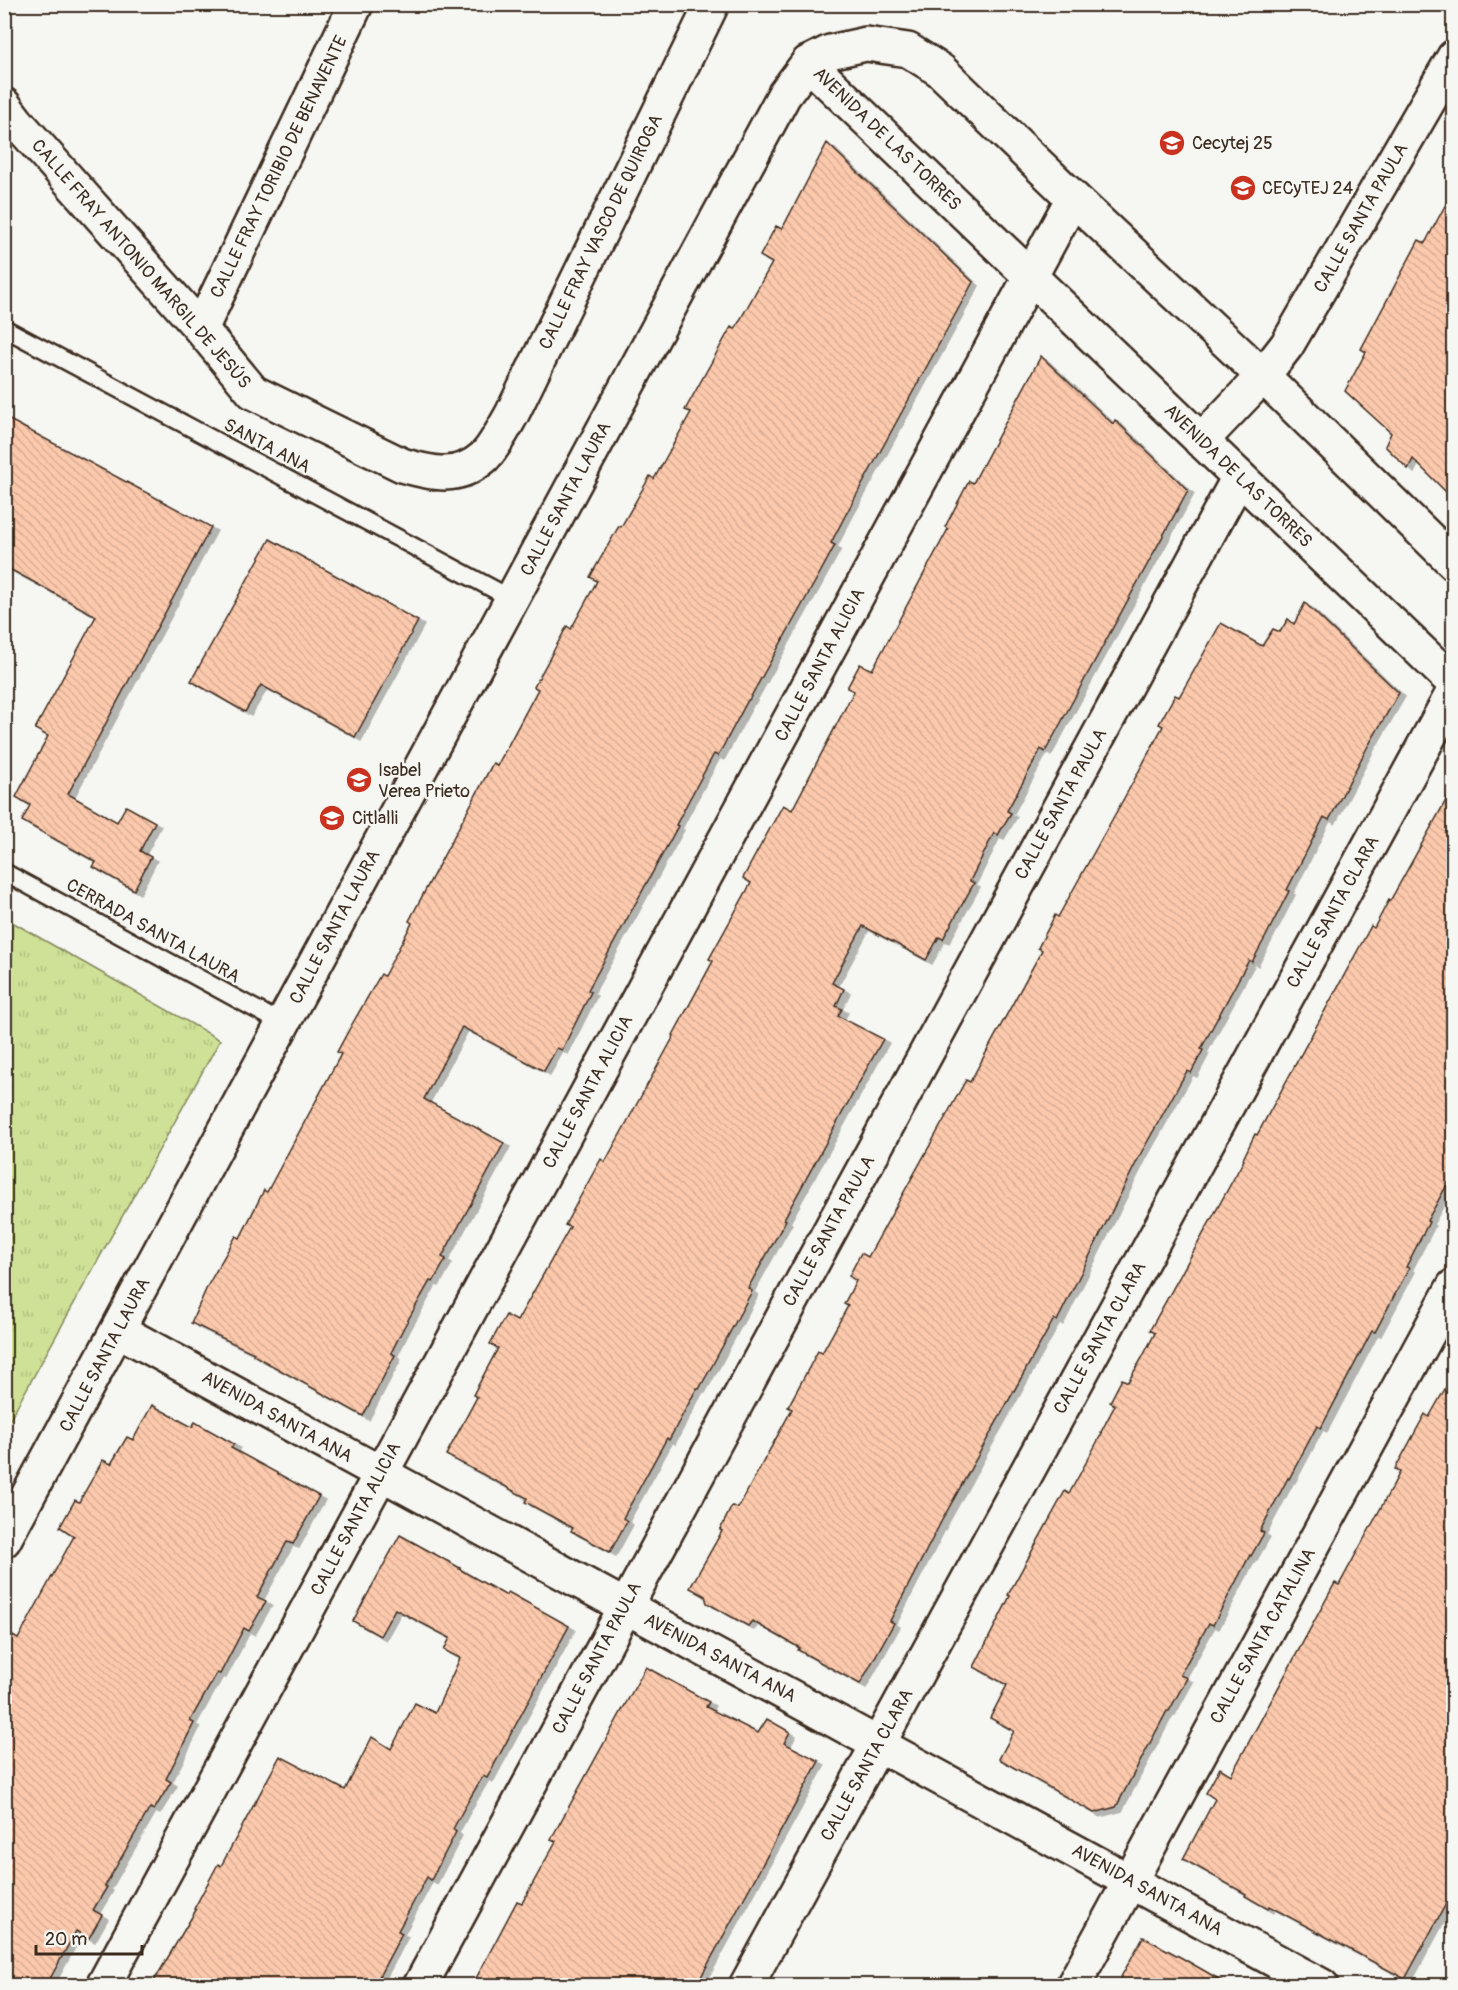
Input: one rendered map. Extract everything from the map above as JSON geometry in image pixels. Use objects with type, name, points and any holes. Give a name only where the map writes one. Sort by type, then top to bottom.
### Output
[{"type":"street","name":"CALLE FRAY TORIBIO DE BENAVENTE","points":[[201,329],[356,4]]},
{"type":"street","name":"CALLE FRAY VASCO DE QUIROGA","points":[[485,456],[512,414],[712,4]]},
{"type":"street","name":"AVENIDA DE LAS TORRES","points":[[1454,563],[1263,376],[940,70],[908,50],[866,44],[830,52],[807,63],[1454,683]]},
{"type":"street","name":"CALLE SANTA PAULA","points":[[1201,441],[1263,376],[1287,345],[1454,57]]},
{"type":"street","name":"CALLE SANTA LAURA","points":[[4,1540],[784,95],[807,63]]},
{"type":"street","name":"CALLE FRAY ANTONIO MARGIL DE JESÚS","points":[[4,105],[201,329],[253,392],[402,465],[428,473],[459,473],[485,456]]},
{"type":"street","name":"CALLE SANTA ALICIA","points":[[103,1986],[1073,198]]},
{"type":"street","name":"CALLE SANTA PAULA","points":[[420,1986],[1239,477]]},
{"type":"street","name":"CALLE SANTA CLARA","points":[[746,1986],[1454,691]]},
{"type":"street","name":"CALLE SANTA CATALINA","points":[[1073,1986],[1454,1286]]},
{"type":"street","name":"AVENIDA SANTA ANA","points":[[118,1330],[1322,1986]]},
{"type":"lane","name":"SANTA ANA","points":[[4,328],[512,599]]},
{"type":"lane","name":"CERRADA SANTA LAURA","points":[[4,872],[283,1024]]},
{"type":"green space","points":[[5,918],[220,1040],[5,1428]]},
{"type":"building","points":[[827,143],[973,282],[845,516],[831,543],[835,545],[820,573],[718,756],[714,754],[689,800],[676,825],[678,826],[588,990],[591,992],[562,1050],[557,1048],[544,1071],[462,1027],[424,1099],[504,1143],[442,1257],[446,1259],[433,1282],[430,1281],[404,1327],[391,1353],[395,1355],[363,1416],[253,1355],[254,1353],[191,1323],[208,1285],[236,1236],[240,1238],[264,1190],[267,1192],[341,1054],[337,1052],[351,1026],[381,974],[384,976],[412,923],[409,921],[493,763],[497,766],[538,689],[534,687],[567,626],[571,629],[597,581],[590,577],[650,476],[654,479],[691,412],[685,410],[731,327],[735,329],[772,263],[760,256],[776,226],[782,229]]},
{"type":"building","points":[[1454,189],[1454,500],[1413,459],[1408,469],[1385,446],[1391,433],[1345,391],[1366,352],[1361,349],[1419,240],[1425,243]]},
{"type":"building","points":[[1041,356],[1113,424],[1115,420],[1188,490],[1045,752],[1041,749],[1007,811],[1011,813],[998,835],[994,833],[970,881],[974,883],[943,939],[939,937],[926,960],[863,926],[832,983],[844,989],[836,1006],[842,1009],[838,1016],[883,1039],[784,1219],[786,1220],[748,1288],[752,1291],[712,1366],[699,1389],[697,1388],[669,1440],[667,1438],[623,1518],[627,1521],[610,1552],[571,1531],[573,1528],[525,1502],[527,1498],[446,1455],[477,1397],[473,1395],[498,1348],[490,1344],[506,1315],[517,1321],[570,1227],[565,1225],[601,1159],[605,1162],[713,961],[709,959],[751,883],[743,878],[757,852],[783,805],[792,810],[854,691],[847,688],[860,664],[872,670],[948,529],[945,527],[969,481],[973,483]]},
{"type":"building","points":[[4,417],[211,527],[68,794],[117,822],[126,806],[155,822],[140,851],[151,857],[134,890],[93,867],[96,862],[22,821],[30,805],[16,797],[48,736],[35,729],[96,616],[4,566]]},
{"type":"building","points":[[270,539],[418,621],[355,737],[261,685],[245,712],[191,681]]},
{"type":"building","points":[[1305,603],[1399,693],[1329,820],[1324,817],[1252,962],[1249,960],[1201,1049],[1203,1050],[1191,1073],[1187,1071],[1140,1155],[1057,1321],[1054,1319],[941,1522],[890,1621],[894,1623],[860,1684],[798,1650],[800,1648],[752,1621],[748,1626],[707,1603],[705,1596],[690,1588],[722,1531],[720,1530],[732,1506],[738,1508],[792,1409],[788,1407],[818,1351],[822,1353],[848,1306],[844,1304],[856,1281],[849,1276],[861,1253],[868,1257],[966,1080],[970,1082],[1042,950],[1038,948],[1055,915],[1058,917],[1163,726],[1159,724],[1175,695],[1179,697],[1221,623],[1262,646],[1273,629],[1280,632],[1288,619],[1294,624]]},
{"type":"building","points":[[1454,786],[1454,1172],[1427,1221],[1429,1222],[1406,1267],[1409,1268],[1375,1332],[1372,1331],[1321,1428],[1317,1426],[1288,1478],[1260,1531],[1264,1533],[1213,1625],[1209,1623],[1180,1675],[1187,1678],[1116,1807],[1094,1813],[999,1759],[1014,1731],[990,1718],[1007,1685],[974,1667],[1010,1596],[1008,1595],[1065,1491],[1069,1494],[1102,1433],[1115,1405],[1110,1402],[1122,1379],[1128,1382],[1142,1358],[1155,1333],[1150,1330],[1244,1160],[1255,1134],[1257,1135],[1371,926],[1374,928]]},
{"type":"building","points":[[1454,1373],[1454,1889],[1405,1979],[1269,1906],[1268,1909],[1183,1859],[1215,1799],[1206,1793],[1220,1768],[1231,1775],[1335,1583],[1339,1585],[1370,1528],[1400,1472],[1395,1469],[1425,1414],[1429,1417]]},
{"type":"building","points":[[152,1405],[192,1427],[195,1422],[234,1444],[231,1448],[319,1496],[293,1544],[287,1542],[257,1597],[266,1601],[249,1631],[244,1628],[220,1674],[217,1673],[190,1721],[194,1723],[166,1779],[171,1782],[154,1810],[150,1808],[105,1886],[107,1887],[93,1910],[102,1915],[89,1938],[76,1931],[46,1986],[4,1986],[4,1631],[18,1639],[74,1536],[60,1527],[75,1500],[79,1502],[103,1460],[111,1464],[127,1437],[133,1440]]},
{"type":"building","points":[[400,1535],[505,1595],[508,1592],[569,1626],[487,1778],[483,1776],[467,1803],[453,1829],[456,1832],[431,1880],[427,1877],[398,1931],[402,1933],[374,1986],[151,1986],[196,1910],[194,1909],[218,1864],[221,1866],[280,1756],[345,1790],[372,1737],[391,1749],[415,1703],[435,1713],[460,1658],[444,1650],[450,1638],[395,1609],[380,1636],[353,1621]]},
{"type":"building","points":[[646,1667],[709,1702],[706,1707],[758,1733],[767,1719],[790,1732],[784,1743],[819,1761],[696,1986],[472,1986],[517,1901],[522,1903],[556,1841],[551,1839]]},
{"type":"building","points":[[1143,1937],[1182,1958],[1231,1986],[1116,1986]]},
{"type":"place","name":"Cecytej 25","points":[[1172,143]]},
{"type":"place","name":"CECyTEJ 24","points":[[1243,188]]},
{"type":"place","name":"Isabel Verea Prieto","points":[[359,780]]},
{"type":"place","name":"Citlalli","points":[[332,818]]}]
